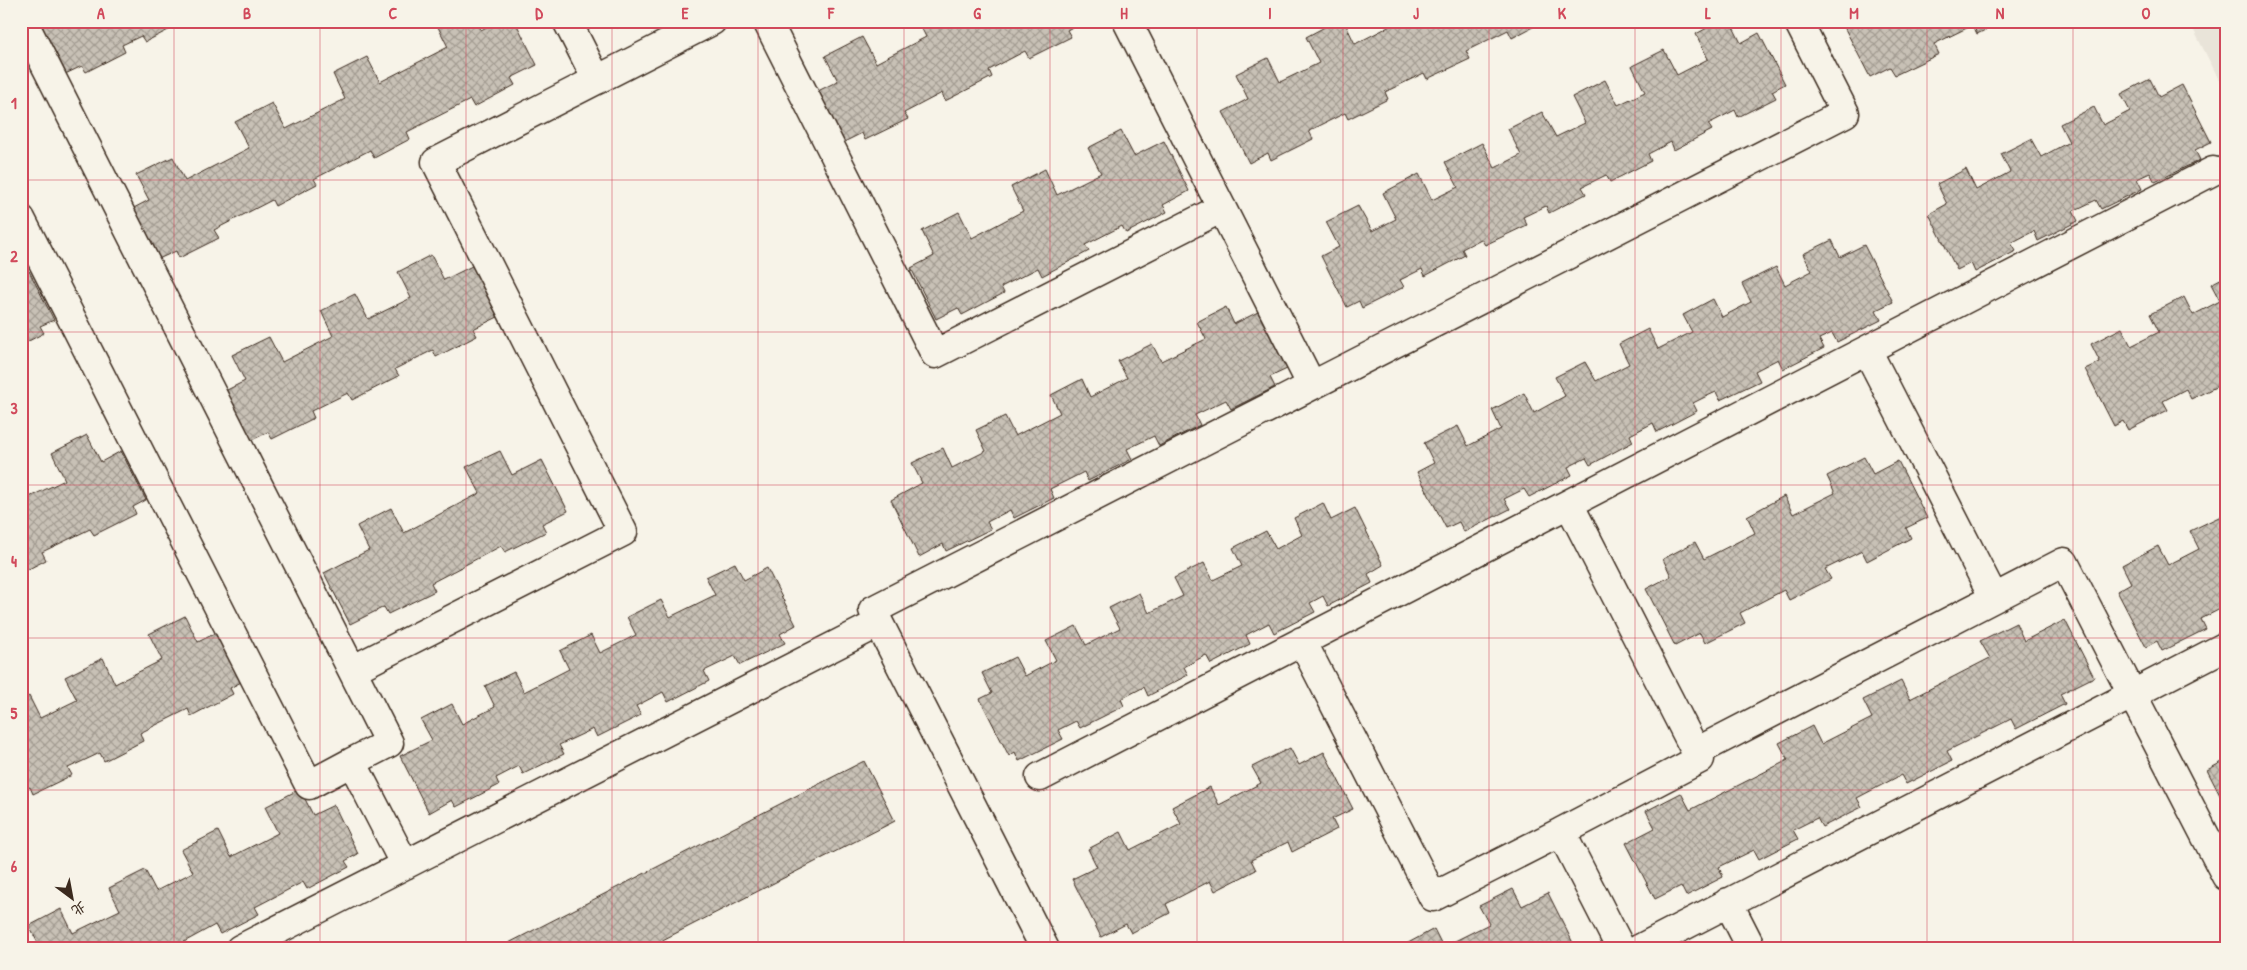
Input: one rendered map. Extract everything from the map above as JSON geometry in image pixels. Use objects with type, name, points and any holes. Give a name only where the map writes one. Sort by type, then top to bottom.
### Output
[{"type":"lane","points":[[21,219],[309,785],[389,743],[22,21]]},
{"type":"lane","points":[[567,21],[597,80]]},
{"type":"lane","points":[[352,670],[623,532],[436,162],[712,21]]},
{"type":"lane","points":[[766,21],[936,354],[1222,208]]},
{"type":"lane","points":[[1127,21],[1312,384]]},
{"type":"lane","points":[[1045,949],[873,610],[1845,112],[1798,21]]},
{"type":"lane","points":[[1040,777],[2213,170]]},
{"type":"lane","points":[[1867,350],[1994,598]]},
{"type":"lane","points":[[1302,641],[1433,897],[1561,832],[1700,759],[1569,504]]},
{"type":"lane","points":[[1696,752],[2064,562],[2226,876]]},
{"type":"lane","points":[[240,949],[879,623]]},
{"type":"lane","points":[[1639,949],[2226,646]]},
{"type":"lane","points":[[352,762],[405,865]]},
{"type":"lane","points":[[1561,832],[1621,949]]},
{"type":"lane","points":[[1728,902],[1752,949]]},
{"type":"shaded area","points":[[2189,21],[2226,21],[2226,93]]},
{"type":"building","points":[[43,21],[186,21],[145,42],[141,36],[122,45],[125,52],[86,72],[82,66],[61,76],[35,26]]},
{"type":"building","points":[[435,21],[477,21],[481,30],[498,21],[515,21],[537,65],[511,78],[515,85],[474,107],[470,100],[407,132],[410,139],[374,158],[370,150],[314,179],[317,184],[275,206],[272,200],[214,230],[219,238],[179,258],[176,251],[154,261],[128,211],[149,200],[136,175],[173,157],[185,181],[249,148],[235,122],[272,103],[286,129],[345,99],[333,74],[367,57],[380,82],[448,47]]},
{"type":"building","points":[[614,21],[631,21],[617,28]]},
{"type":"building","points":[[918,21],[1084,21],[1067,30],[1071,37],[1029,58],[1025,51],[989,70],[992,77],[945,101],[942,93],[904,113],[908,119],[865,140],[862,133],[840,144],[814,93],[838,81],[825,56],[862,37],[876,63],[926,37]]},
{"type":"building","points":[[1336,21],[1344,21],[1355,44],[1400,21],[1544,21],[1512,38],[1508,30],[1466,51],[1470,59],[1427,79],[1424,73],[1385,92],[1388,99],[1348,119],[1345,113],[1309,131],[1313,139],[1271,160],[1268,153],[1249,163],[1223,112],[1248,99],[1236,74],[1268,58],[1280,82],[1319,63],[1306,37]]},
{"type":"building","points":[[1720,21],[1730,21],[1741,43],[1759,33],[1785,84],[1772,91],[1776,98],[1738,117],[1735,110],[1708,124],[1712,130],[1674,150],[1671,142],[1648,154],[1651,161],[1610,182],[1606,175],[1582,187],[1586,194],[1549,213],[1546,206],[1523,217],[1527,225],[1485,245],[1481,239],[1462,249],[1465,255],[1425,276],[1422,269],[1400,280],[1404,287],[1362,308],[1359,301],[1347,307],[1321,256],[1339,247],[1326,222],[1358,206],[1372,231],[1396,219],[1383,193],[1419,174],[1432,200],[1458,187],[1445,162],[1482,143],[1495,168],[1521,155],[1508,129],[1542,112],[1556,137],[1585,123],[1572,97],[1605,80],[1618,105],[1645,92],[1632,66],[1664,50],[1677,75],[1708,59],[1696,34]]},
{"type":"building","points":[[1841,21],[2004,21],[1977,34],[1973,25],[1934,44],[1939,54],[1895,75],[1890,67],[1870,77]]},
{"type":"building","points":[[2150,79],[2159,97],[2182,85],[2211,142],[2195,150],[2200,160],[2155,182],[2150,173],[2137,179],[2142,189],[2101,209],[2096,200],[2073,211],[2078,221],[2038,241],[2034,231],[2011,243],[2016,251],[1975,272],[1971,263],[1957,270],[1929,214],[1947,204],[1937,184],[1966,169],[1976,190],[2010,172],[2001,154],[2031,139],[2041,157],[2069,142],[2060,124],[2094,107],[2103,125],[2130,111],[2121,94]]},
{"type":"building","points":[[1121,131],[1134,156],[1164,141],[1189,191],[1163,205],[1167,212],[1126,233],[1122,226],[1085,245],[1089,251],[1042,276],[1038,268],[1001,287],[1004,293],[962,315],[958,308],[936,319],[911,268],[934,256],[922,231],[959,212],[972,238],[1023,211],[1011,187],[1045,169],[1057,195],[1101,173],[1088,148]]},
{"type":"building","points":[[1832,240],[1840,257],[1864,245],[1893,302],[1876,310],[1881,320],[1837,342],[1832,333],[1819,339],[1824,348],[1783,369],[1778,359],[1755,371],[1760,381],[1720,400],[1716,392],[1705,397],[1693,403],[1697,411],[1657,432],[1653,423],[1630,435],[1633,442],[1590,465],[1586,458],[1568,467],[1572,475],[1529,497],[1524,489],[1504,499],[1510,509],[1464,532],[1459,522],[1446,528],[1417,472],[1434,463],[1424,443],[1458,426],[1468,446],[1501,429],[1492,410],[1524,393],[1534,413],[1565,396],[1555,377],[1585,362],[1596,381],[1629,364],[1619,344],[1648,329],[1658,349],[1692,332],[1683,315],[1713,299],[1722,317],[1751,302],[1742,284],[1776,267],[1785,285],[1812,271],[1803,254]]},
{"type":"building","points":[[431,255],[444,280],[474,265],[500,316],[473,329],[477,336],[436,357],[433,350],[395,369],[399,376],[352,400],[348,393],[311,411],[314,418],[272,439],[268,432],[246,443],[221,393],[245,381],[232,355],[269,337],[282,362],[333,336],[321,311],[355,294],[368,319],[411,298],[398,272]]},
{"type":"building","points":[[29,271],[54,320],[40,326],[44,333],[21,345],[21,275]]},
{"type":"building","points":[[2226,276],[2226,382],[2191,399],[2186,389],[2163,401],[2168,410],[2128,430],[2123,421],[2114,426],[2085,369],[2100,362],[2091,344],[2122,328],[2131,346],[2159,332],[2150,314],[2184,297],[2193,315],[2220,301],[2211,284]]},
{"type":"building","points":[[1226,307],[1234,324],[1258,312],[1287,369],[1270,377],[1275,387],[1231,409],[1226,400],[1195,415],[1200,425],[1159,446],[1154,436],[1127,449],[1132,459],[1088,481],[1084,472],[1050,489],[1054,498],[1014,518],[1010,510],[987,522],[991,529],[946,551],[943,544],[919,557],[891,500],[922,483],[912,463],[943,448],[952,468],[986,451],[976,430],[1005,416],[1015,436],[1060,413],[1051,395],[1082,379],[1090,397],[1127,378],[1118,361],[1152,344],[1161,361],[1206,339],[1197,322]]},
{"type":"building","points":[[87,435],[101,462],[121,451],[146,500],[133,507],[136,514],[94,535],[90,529],[42,552],[46,560],[21,573],[21,501],[65,480],[52,453]]},
{"type":"building","points":[[500,451],[512,475],[542,460],[568,511],[542,524],[546,532],[505,552],[501,546],[431,583],[435,591],[388,614],[384,607],[350,624],[324,573],[369,550],[357,526],[391,508],[404,533],[480,493],[466,467]]},
{"type":"building","points":[[1864,457],[1873,474],[1898,461],[1927,518],[1906,528],[1911,538],[1867,561],[1862,551],[1825,569],[1831,579],[1789,600],[1784,590],[1740,613],[1745,623],[1705,643],[1700,633],[1675,646],[1646,589],[1671,576],[1663,559],[1695,542],[1704,559],[1755,533],[1747,516],[1784,496],[1793,514],[1835,493],[1827,476]]},
{"type":"building","points":[[1323,503],[1331,520],[1355,508],[1383,565],[1368,574],[1372,583],[1328,606],[1323,596],[1310,603],[1315,612],[1274,633],[1269,623],[1246,635],[1250,644],[1211,664],[1206,655],[1184,667],[1188,675],[1148,696],[1144,687],[1121,699],[1124,706],[1080,728],[1076,721],[1058,730],[1063,739],[1019,761],[1015,752],[1009,756],[980,699],[992,693],[982,673],[1015,657],[1025,676],[1056,660],[1046,641],[1076,626],[1086,645],[1120,628],[1109,608],[1139,593],[1149,613],[1183,596],[1174,578],[1204,563],[1213,580],[1242,566],[1233,548],[1266,531],[1276,549],[1302,535],[1294,518]]},
{"type":"building","points":[[2221,516],[2226,525],[2226,615],[2222,608],[2201,619],[2206,629],[2162,651],[2157,641],[2146,647],[2117,591],[2131,583],[2122,565],[2158,546],[2168,565],[2199,549],[2190,531]]},
{"type":"building","points":[[735,563],[744,580],[767,568],[796,625],[780,634],[785,643],[740,665],[735,656],[704,671],[709,681],[668,702],[663,692],[636,706],[641,715],[597,737],[593,729],[559,745],[564,754],[523,774],[519,766],[496,778],[499,785],[456,807],[452,800],[429,813],[400,756],[432,740],[421,720],[452,704],[462,724],[495,707],[485,686],[514,672],[524,692],[569,669],[560,651],[591,635],[600,653],[636,635],[627,617],[661,600],[670,617],[715,595],[706,577]]},
{"type":"building","points":[[185,616],[198,642],[218,632],[243,681],[230,688],[233,694],[191,716],[188,709],[140,733],[143,741],[104,761],[100,753],[68,768],[72,775],[33,794],[30,787],[21,791],[21,701],[29,696],[40,718],[77,700],[65,677],[103,658],[115,684],[162,660],[149,634]]},
{"type":"building","points":[[2065,620],[2094,677],[2060,694],[2065,704],[2016,729],[2011,719],[1947,751],[1952,761],[1906,784],[1901,775],[1857,798],[1862,807],[1822,827],[1817,818],[1793,830],[1798,839],[1759,859],[1754,850],[1719,867],[1723,877],[1686,896],[1681,886],[1655,899],[1626,843],[1655,828],[1646,811],[1681,793],[1690,810],[1788,760],[1779,743],[1812,726],[1821,744],[1872,718],[1863,700],[1901,681],[1910,699],[1990,658],[1980,641],[2016,623],[2024,641]]},
{"type":"building","points":[[1290,748],[1299,765],[1324,752],[1353,809],[1332,819],[1337,829],[1292,852],[1288,842],[1251,860],[1256,870],[1215,891],[1210,881],[1166,904],[1170,913],[1131,933],[1126,924],[1101,937],[1072,879],[1097,867],[1088,849],[1121,832],[1130,850],[1181,824],[1172,807],[1210,787],[1219,805],[1261,783],[1252,767]]},
{"type":"building","points":[[2226,760],[2226,807],[2207,770]]},
{"type":"building","points":[[864,761],[895,821],[645,949],[497,949]]},
{"type":"building","points":[[300,789],[313,815],[334,805],[358,854],[345,861],[349,867],[307,889],[303,882],[255,907],[259,914],[220,934],[215,925],[184,942],[187,948],[185,949],[41,949],[29,926],[61,909],[73,933],[120,910],[109,888],[145,870],[156,891],[193,872],[181,850],[218,831],[231,857],[278,833],[265,807]]},
{"type":"building","points":[[1513,889],[1522,906],[1548,893],[1576,949],[1397,949],[1434,929],[1443,947],[1489,924],[1479,906]]}]
